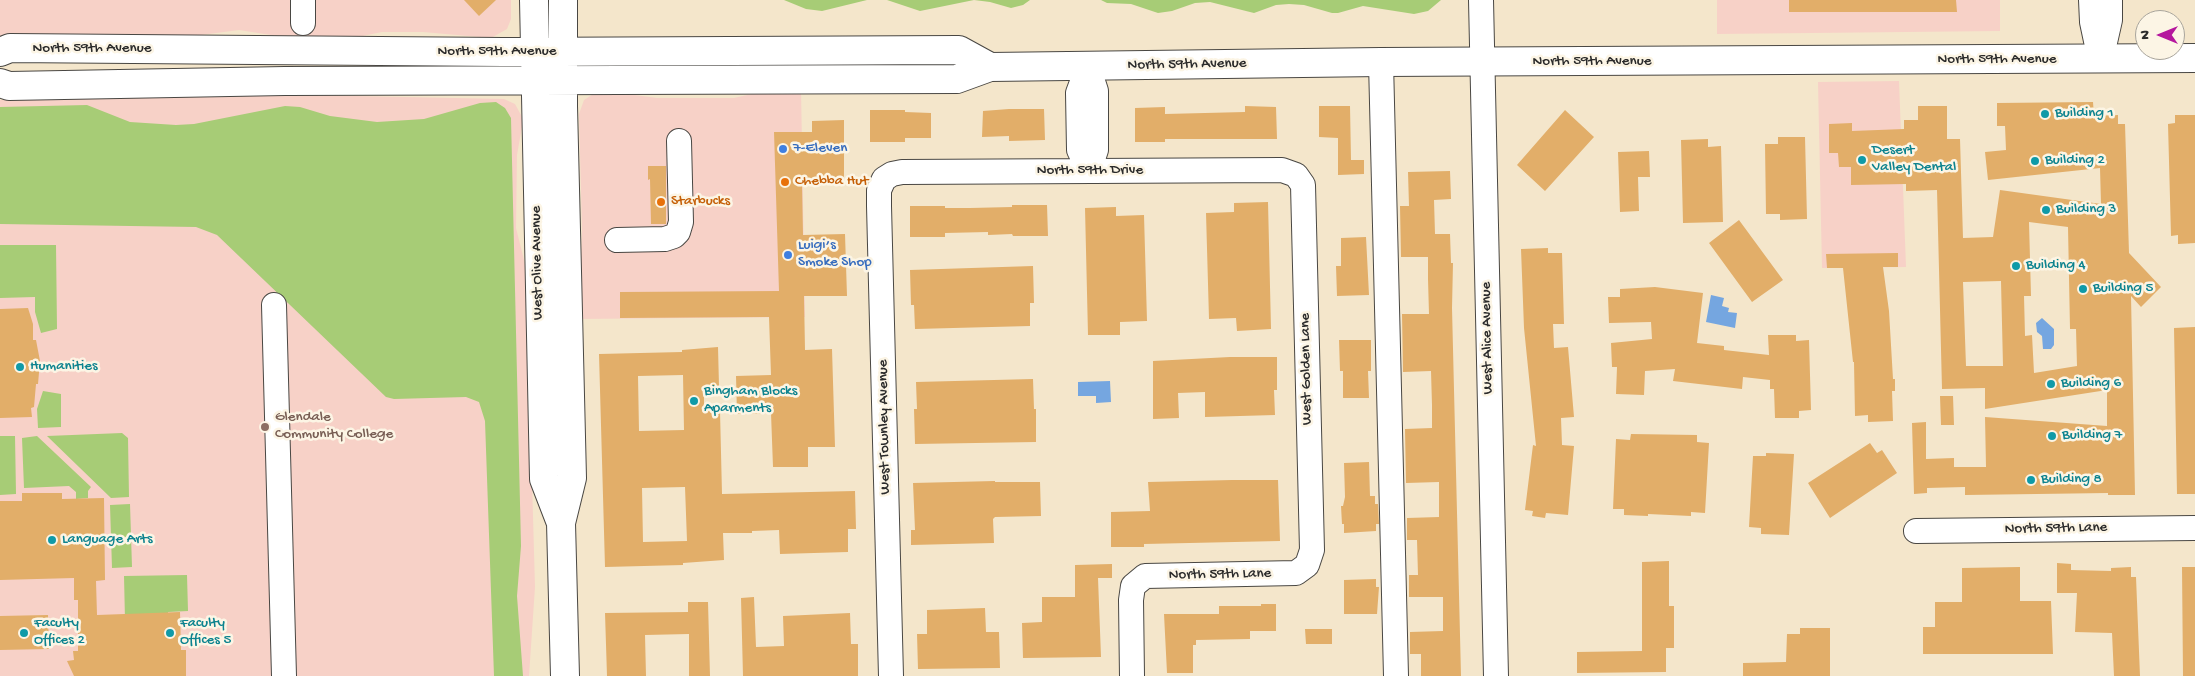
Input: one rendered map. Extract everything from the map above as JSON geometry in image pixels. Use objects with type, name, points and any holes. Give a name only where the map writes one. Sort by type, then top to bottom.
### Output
[{"type":"main road","name":"West Olive Avenue","points":[[534,0],[534,81],[544,479],[561,523]]},
{"type":"main road","name":"West Olive Avenue","points":[[563,0],[562,81],[572,478],[561,523],[565,676]]},
{"type":"main road","name":"North 59th Avenue","points":[[0,52],[10,48],[534,52],[959,50],[990,67]]},
{"type":"main road","points":[[84,84],[115,66],[205,65],[210,59],[211,50]]},
{"type":"main road","name":"North 59th Avenue","points":[[0,84],[9,86],[305,81],[957,79],[990,67],[1381,62],[2101,60],[2195,58]]},
{"type":"street","name":"West Alice Avenue","points":[[1481,0],[1496,676]]},
{"type":"street","points":[[2091,0],[2092,22],[2101,60]]},
{"type":"street","points":[[2101,60],[2110,20],[2110,0]]},
{"type":"street","points":[[1381,62],[1396,676]]},
{"type":"street","points":[[1088,66],[1078,93],[1079,150],[1089,170]]},
{"type":"street","points":[[617,240],[665,239],[674,236],[678,232],[681,222],[679,141]]},
{"type":"street","name":"North 59th Drive","points":[[884,179],[892,174],[902,172],[1089,170],[1282,170],[1296,175]]},
{"type":"street","name":"West Golden Lane","points":[[1296,175],[1303,185],[1304,206],[1312,550],[1307,565]]},
{"type":"street","name":"West Townley Avenue","points":[[884,179],[879,190],[879,206],[890,676]]},
{"type":"street","points":[[274,305],[284,676]]},
{"type":"street","name":"North 59th Lane","points":[[1916,531],[2195,528]]},
{"type":"street","name":"North 59th Lane","points":[[1132,676],[1131,600],[1133,586],[1145,576],[1296,573],[1307,565]]},
{"type":"shaded area","points":[[0,0],[511,0],[511,19],[507,29],[491,38],[423,32],[382,32],[348,39],[290,38],[239,30],[178,38],[0,36]]},
{"type":"shaded area","points":[[1717,0],[2000,0],[2000,31],[1717,34]]},
{"type":"shaded area","points":[[1899,81],[1906,267],[1822,268],[1818,82]]},
{"type":"shaded area","points":[[778,88],[801,89],[805,317],[576,319],[580,285],[582,230],[579,114],[584,100],[595,93],[605,91],[657,98],[734,98]]},
{"type":"shaded area","name":"Glendale Community College","points":[[306,95],[504,99],[515,104],[521,115],[523,121],[517,155],[516,228],[526,268],[535,587],[529,676],[0,676],[0,100]]},
{"type":"green space","points":[[784,0],[867,0],[822,11],[806,9]]},
{"type":"green space","points":[[887,0],[974,0],[920,11]]},
{"type":"green space","points":[[974,0],[1030,0],[1023,5],[1011,8]]},
{"type":"green space","points":[[1101,0],[1441,0],[1428,11],[1414,14],[1363,6],[1332,13],[1304,5],[1289,4],[1276,5],[1254,13],[1210,2],[1195,3],[1172,11],[1158,13],[1131,4],[1107,3]]},
{"type":"green space","points":[[496,102],[505,108],[511,118],[521,546],[517,596],[523,676],[494,676],[485,421],[479,402],[466,397],[394,399],[386,397],[217,235],[196,227],[0,224],[0,107],[87,105],[130,122],[176,125],[194,124],[285,106],[300,107],[330,116],[377,122],[424,119],[480,103]]},
{"type":"green space","points":[[0,245],[56,245],[57,329],[41,333],[35,312],[35,297],[0,298]]},
{"type":"green space","points":[[43,391],[61,394],[61,427],[38,428],[37,409]]},
{"type":"green space","points":[[122,433],[128,438],[129,497],[111,498],[47,436]]},
{"type":"green space","points":[[0,436],[15,436],[16,494],[0,495]]},
{"type":"green space","points":[[37,436],[91,487],[88,491],[88,498],[76,499],[76,492],[69,486],[24,488],[22,438]]},
{"type":"green space","points":[[130,504],[132,567],[112,568],[110,505]]},
{"type":"green space","points":[[187,575],[188,611],[168,612],[168,618],[125,620],[124,576]]},
{"type":"water","points":[[1711,295],[1724,298],[1722,306],[1729,308],[1728,312],[1737,313],[1735,328],[1706,322]]},
{"type":"water","points":[[2042,318],[2054,329],[2054,345],[2051,349],[2043,349],[2042,336],[2037,332],[2036,323]]},
{"type":"water","points":[[1110,381],[1111,402],[1096,403],[1096,396],[1078,396],[1078,382]]},
{"type":"building","points":[[464,0],[496,0],[479,16]]},
{"type":"building","points":[[1789,0],[1956,0],[1957,12],[1789,12]]},
{"type":"building","points":[[2093,102],[2094,116],[2118,115],[2118,124],[2125,124],[2129,253],[2161,287],[2141,307],[2131,296],[2135,495],[2108,495],[2108,493],[1965,495],[1965,487],[1927,488],[1927,493],[1914,494],[1912,423],[1926,422],[1926,459],[1954,458],[1954,467],[1986,467],[1985,417],[2107,426],[2107,390],[1985,409],[1985,388],[1942,389],[1937,190],[1906,191],[1906,184],[1851,185],[1851,167],[1839,167],[1838,153],[1829,153],[1829,124],[1852,123],[1852,131],[1904,129],[1904,120],[1918,120],[1918,106],[1947,106],[1947,139],[1960,139],[1963,238],[1993,237],[2000,190],[2101,204],[2100,168],[1988,180],[1985,152],[2006,150],[2005,126],[1997,126],[1997,103]],"holes":[[[2029,222],[2068,227],[2070,329],[2076,329],[2077,366],[2034,373],[2032,335],[2025,336],[2024,296],[2031,296]],[[2001,281],[2003,366],[1966,366],[1963,282]]]},
{"type":"building","points":[[1245,106],[1276,107],[1277,139],[1165,139],[1165,142],[1135,142],[1135,108],[1165,107],[1165,114],[1245,112]]},
{"type":"building","points":[[1319,106],[1350,106],[1351,160],[1364,160],[1364,174],[1338,175],[1338,138],[1319,137]]},
{"type":"building","points":[[1044,109],[1045,140],[1009,141],[1009,136],[982,137],[983,111]]},
{"type":"building","points":[[870,110],[905,110],[905,112],[931,113],[931,138],[905,138],[905,142],[870,142]]},
{"type":"building","points":[[1565,110],[1594,137],[1545,191],[1517,165]]},
{"type":"building","points":[[2175,115],[2195,115],[2195,243],[2178,244],[2178,235],[2171,236],[2168,124],[2175,123]]},
{"type":"building","points":[[844,120],[844,181],[802,182],[803,235],[845,234],[847,296],[804,296],[805,350],[832,349],[835,447],[808,447],[808,467],[773,467],[771,413],[737,414],[736,376],[771,375],[769,317],[620,318],[620,292],[779,291],[774,132],[812,132],[812,121]]},
{"type":"building","points":[[1778,137],[1805,137],[1807,219],[1780,220],[1780,214],[1766,214],[1765,144],[1778,144]]},
{"type":"building","points":[[1708,139],[1708,147],[1721,146],[1723,222],[1683,223],[1681,140]]},
{"type":"building","points":[[1649,151],[1650,177],[1638,177],[1639,211],[1620,212],[1618,152]]},
{"type":"building","name":"Starbucks","points":[[648,166],[666,166],[666,224],[651,224]]},
{"type":"building","points":[[1450,171],[1451,199],[1434,200],[1435,234],[1450,234],[1451,263],[1453,263],[1452,308],[1461,676],[1421,676],[1421,654],[1410,654],[1410,632],[1443,631],[1443,597],[1409,597],[1409,575],[1418,575],[1417,540],[1407,540],[1407,518],[1439,517],[1439,482],[1406,483],[1405,429],[1432,428],[1432,405],[1431,371],[1403,372],[1402,314],[1429,314],[1428,257],[1401,257],[1400,206],[1409,206],[1408,172]]},
{"type":"building","points":[[1268,202],[1271,329],[1237,331],[1236,318],[1209,319],[1206,213],[1234,212],[1234,203]]},
{"type":"building","points":[[1012,205],[1047,205],[1048,236],[988,235],[988,232],[945,233],[945,237],[910,237],[910,206],[970,208],[1012,207]]},
{"type":"building","points":[[1116,207],[1116,216],[1144,215],[1147,321],[1120,322],[1120,335],[1088,335],[1085,208]]},
{"type":"building","points":[[1739,220],[1783,280],[1752,302],[1709,243]]},
{"type":"building","points":[[1366,237],[1369,295],[1337,296],[1336,266],[1341,266],[1341,238]]},
{"type":"building","points":[[1548,248],[1548,253],[1562,253],[1564,324],[1553,324],[1554,348],[1568,347],[1574,417],[1561,418],[1562,445],[1574,446],[1568,515],[1546,513],[1545,518],[1532,516],[1533,511],[1525,510],[1533,445],[1536,446],[1524,328],[1521,249]]},
{"type":"building","points":[[1898,253],[1898,267],[1883,267],[1889,311],[1893,379],[1895,379],[1895,391],[1892,391],[1893,421],[1868,422],[1868,415],[1855,416],[1854,362],[1843,268],[1827,268],[1826,254]]},
{"type":"building","points":[[1033,266],[1034,303],[1030,303],[1030,326],[915,329],[914,305],[911,305],[910,270]]},
{"type":"building","points":[[1655,287],[1703,293],[1697,343],[1724,346],[1724,350],[1769,355],[1768,335],[1796,335],[1796,341],[1809,340],[1811,410],[1799,411],[1799,418],[1775,418],[1774,389],[1770,389],[1770,380],[1743,377],[1742,389],[1673,381],[1675,369],[1645,371],[1644,395],[1616,394],[1617,367],[1612,367],[1611,343],[1652,339],[1651,322],[1609,323],[1608,297],[1620,297],[1620,289]]},
{"type":"building","name":"Humanities","points":[[28,308],[33,324],[33,340],[36,340],[40,361],[34,407],[31,408],[32,417],[0,418],[0,309]]},
{"type":"building","points":[[2195,327],[2195,494],[2177,494],[2174,328]]},
{"type":"building","points":[[1339,340],[1371,340],[1371,371],[1368,371],[1369,398],[1343,398],[1343,371],[1340,371]]},
{"type":"building","points":[[718,347],[719,386],[704,386],[704,411],[720,411],[722,494],[855,491],[856,529],[848,529],[848,552],[780,554],[779,530],[752,531],[752,533],[723,533],[724,560],[683,563],[683,565],[605,567],[599,354],[682,352],[682,350]],"holes":[[[683,375],[684,430],[639,431],[638,376]],[[685,487],[687,541],[643,542],[642,488]]]},
{"type":"building","points":[[1230,357],[1277,357],[1277,390],[1274,390],[1275,415],[1205,417],[1205,392],[1178,393],[1179,418],[1153,419],[1153,361]]},
{"type":"building","points":[[1033,379],[1034,409],[1036,409],[1036,442],[915,444],[914,409],[917,409],[916,382]]},
{"type":"building","points":[[1940,396],[1953,396],[1954,425],[1941,425]]},
{"type":"building","points":[[1631,434],[1697,435],[1697,442],[1709,443],[1705,513],[1691,512],[1691,516],[1624,515],[1624,509],[1613,509],[1616,439],[1630,440]]},
{"type":"building","points":[[1870,443],[1877,453],[1882,450],[1897,473],[1830,518],[1808,483]]},
{"type":"building","points":[[1766,453],[1794,454],[1789,535],[1761,534],[1761,528],[1749,527],[1753,456],[1766,456]]},
{"type":"building","points":[[1369,462],[1370,496],[1375,496],[1375,504],[1378,504],[1379,524],[1376,524],[1376,531],[1344,533],[1341,506],[1343,506],[1345,497],[1344,463]]},
{"type":"building","points":[[1278,480],[1280,541],[1144,544],[1144,547],[1111,547],[1111,512],[1150,511],[1148,482]]},
{"type":"building","points":[[1040,482],[1041,516],[995,517],[993,519],[994,543],[911,545],[911,530],[915,530],[913,483]]},
{"type":"building","points":[[22,493],[62,493],[62,499],[104,498],[105,580],[96,581],[97,615],[180,612],[181,650],[186,650],[186,676],[74,676],[67,661],[74,660],[73,651],[78,651],[78,600],[74,600],[74,578],[0,580],[0,501],[22,501]]},
{"type":"building","points":[[1669,561],[1669,606],[1674,606],[1674,648],[1666,648],[1666,672],[1577,673],[1577,652],[1642,651],[1642,562]]},
{"type":"building","points":[[2057,563],[2071,564],[2071,570],[2111,571],[2111,568],[2131,567],[2131,577],[2136,577],[2140,676],[2114,676],[2112,633],[2075,632],[2077,593],[2057,593]]},
{"type":"building","points":[[1112,564],[1112,578],[1098,578],[1101,657],[1023,658],[1022,623],[1042,622],[1042,597],[1075,597],[1075,565]]},
{"type":"building","points":[[2020,567],[2020,601],[2051,601],[2053,654],[1923,654],[1923,627],[1935,627],[1935,602],[1962,602],[1962,568]]},
{"type":"building","points":[[2182,567],[2195,567],[2195,676],[2183,676]]},
{"type":"building","points":[[1376,579],[1376,587],[1379,587],[1377,614],[1344,614],[1344,580]]},
{"type":"building","points":[[754,597],[756,647],[784,646],[783,616],[850,613],[851,644],[858,644],[858,676],[743,676],[741,598]]},
{"type":"building","points":[[688,602],[708,602],[710,676],[689,676],[689,634],[645,635],[646,676],[607,676],[605,613],[688,612]]},
{"type":"building","points":[[1261,604],[1276,604],[1276,631],[1250,631],[1250,639],[1196,640],[1196,645],[1193,645],[1193,673],[1167,673],[1164,614],[1219,614],[1219,606],[1261,606]]},
{"type":"building","points":[[985,608],[986,632],[999,632],[1000,668],[918,669],[917,634],[927,634],[927,610]]},
{"type":"building","name":"Faculty Offices 2","points":[[48,615],[49,649],[0,650],[0,616]]},
{"type":"building","points":[[1800,628],[1830,628],[1830,676],[1743,676],[1743,663],[1786,662],[1787,634],[1800,634]]},
{"type":"building","points":[[1305,629],[1332,629],[1332,644],[1306,644]]},
{"type":"place","name":"Building 1","points":[[2045,114]]},
{"type":"place","name":"7-Eleven","points":[[783,149]]},
{"type":"place","name":"Desert Valley Dental","points":[[1862,160]]},
{"type":"place","name":"Building 2","points":[[2035,161]]},
{"type":"place","name":"Chebba Hut","points":[[785,182]]},
{"type":"place","name":"Starbucks","points":[[661,202]]},
{"type":"place","name":"Building 3","points":[[2046,210]]},
{"type":"place","name":"Luigi’s Smoke Shop","points":[[788,255]]},
{"type":"place","name":"Building 4","points":[[2016,266]]},
{"type":"place","name":"Building 5","points":[[2083,289]]},
{"type":"place","name":"Humanities","points":[[20,367]]},
{"type":"place","name":"Building 6","points":[[2051,384]]},
{"type":"place","name":"Bingham Blocks Aparments","points":[[694,401]]},
{"type":"place","name":"Glendale Community College","points":[[265,427]]},
{"type":"place","name":"Building 7","points":[[2052,436]]},
{"type":"place","name":"Building 8","points":[[2031,480]]},
{"type":"place","name":"Language Arts","points":[[52,540]]},
{"type":"place","name":"Faculty Offices 2","points":[[24,633]]},
{"type":"place","name":"Faculty Offices 5","points":[[170,633]]}]
